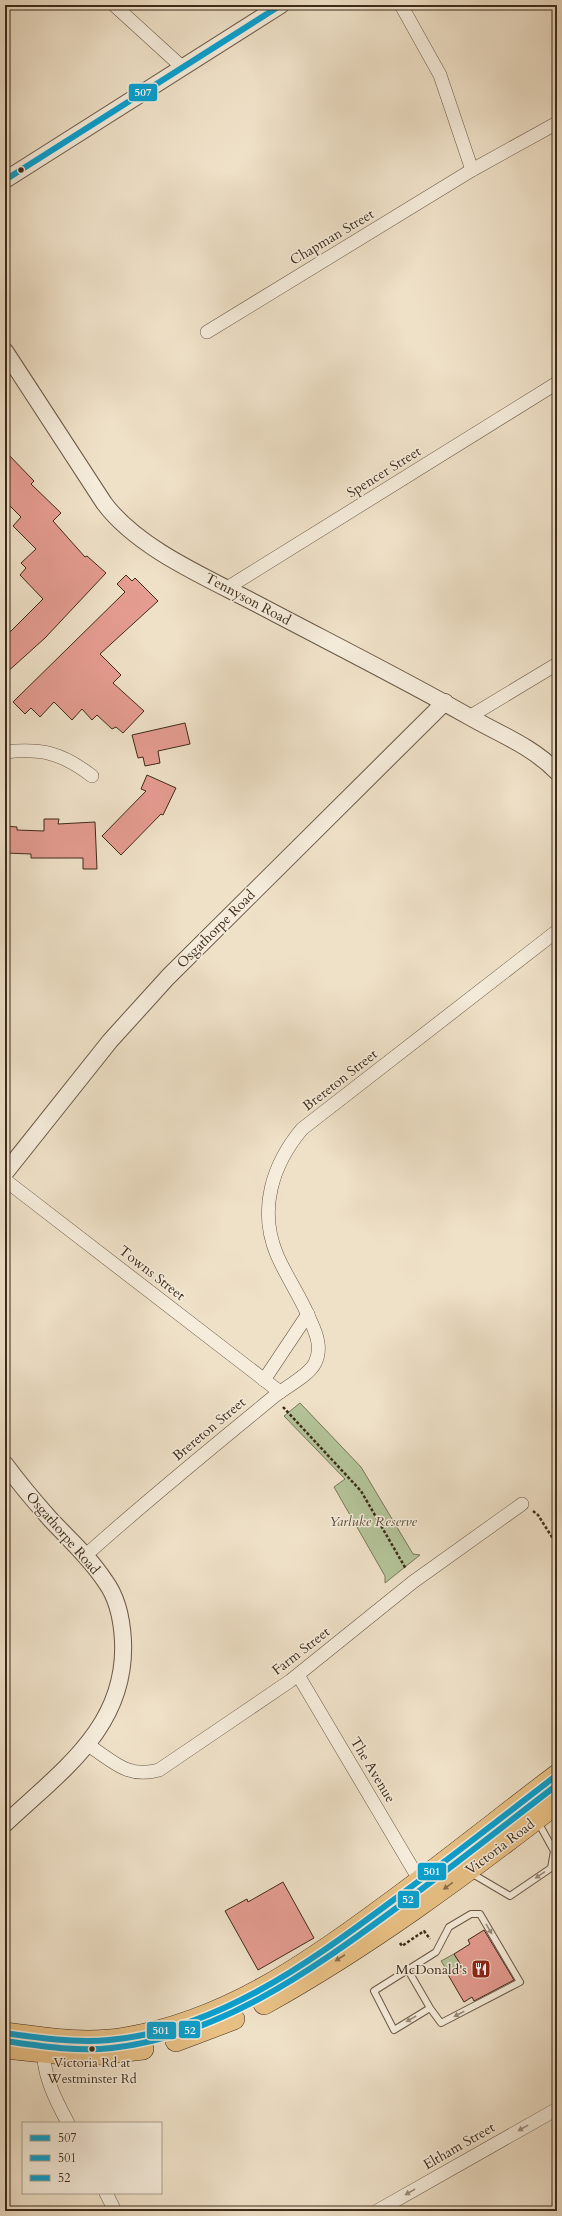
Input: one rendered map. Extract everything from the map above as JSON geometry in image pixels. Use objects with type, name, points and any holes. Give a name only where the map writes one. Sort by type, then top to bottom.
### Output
[{"type":"highway","name":"Victoria Road","points":[[5,2048],[44,2046],[77,2041],[124,2038],[173,2027],[224,2008],[290,1973],[336,1944],[557,1775]]},
{"type":"highway","name":"Victoria Road","points":[[5,2033],[44,2046],[83,2056],[125,2053],[178,2041],[230,2021],[311,1977],[468,1871],[557,1803]]},
{"type":"street","points":[[114,5],[182,67]]},
{"type":"street","points":[[5,180],[281,5]]},
{"type":"street","points":[[401,5],[440,76],[472,170]]},
{"type":"street","name":"Chapman Street","points":[[207,332],[472,170],[557,123]]},
{"type":"street","name":"Tennyson Road","points":[[5,351],[115,517],[132,534],[227,588],[445,702],[469,717],[524,746],[545,760],[557,772]]},
{"type":"street","name":"Spencer Street","points":[[227,588],[557,383]]},
{"type":"street","points":[[469,717],[557,664]]},
{"type":"street","name":"Osgathorpe Road","points":[[5,1173],[110,1041],[168,977],[445,702]]},
{"type":"street","points":[[5,752],[30,750],[57,755],[68,759],[92,776]]},
{"type":"street","name":"Brereton Street","points":[[86,1555],[123,1521],[277,1394],[310,1370],[316,1362],[318,1345],[308,1314],[277,1255],[268,1223],[271,1184],[284,1154],[302,1129],[557,931]]},
{"type":"street","name":"Towns Street","points":[[5,1180],[264,1380],[277,1394]]},
{"type":"street","points":[[264,1380],[308,1314]]},
{"type":"street","name":"Osgathorpe Road","points":[[5,1464],[50,1519],[86,1555],[106,1582],[113,1596],[122,1630],[123,1648],[122,1669],[118,1688],[102,1726],[88,1745],[5,1824]]},
{"type":"street","name":"Farm Street","points":[[88,1745],[128,1770],[138,1774],[159,1770],[298,1675],[413,1582],[522,1504]]},
{"type":"street","name":"The Avenue","points":[[298,1675],[420,1881]]},
{"type":"street","points":[[44,2046],[49,2078],[58,2104],[67,2122]]},
{"type":"street","name":"Eltham Street","points":[[377,2211],[557,2109]]},
{"type":"street","points":[[106,2194],[115,2211]]},
{"type":"lane","points":[[468,1871],[510,1896],[551,1868],[554,1851],[536,1819]]},
{"type":"lane","points":[[408,1970],[430,2008],[441,2023],[520,1982],[480,1914],[471,1914],[449,1927],[436,1952],[374,1991],[394,2030],[430,2008]]},
{"type":"path","points":[[277,1394],[364,1495],[413,1582]]},
{"type":"path","points":[[522,1504],[538,1515],[557,1545]]},
{"type":"path","points":[[400,1943],[402,1946],[424,1931],[433,1943]]},
{"type":"green space","name":"Yarluke Reserve","points":[[300,1403],[361,1467],[413,1554],[420,1555],[385,1583],[385,1576],[334,1487],[345,1479],[284,1416]]},
{"type":"green space","points":[[454,1954],[461,1965],[448,1972],[441,1961]]},
{"type":"building","points":[[5,451],[34,481],[31,484],[61,513],[53,521],[85,557],[87,556],[106,573],[45,638],[5,674],[5,637],[43,599],[20,575],[26,568],[21,563],[36,549],[13,526],[21,517],[5,501]]},
{"type":"building","points":[[126,575],[132,581],[135,578],[158,601],[100,654],[121,675],[113,683],[144,711],[123,733],[116,727],[112,729],[97,715],[92,720],[82,709],[72,720],[54,702],[40,717],[31,708],[25,714],[13,702],[125,592],[117,584]]},
{"type":"building","points":[[185,723],[190,744],[158,751],[160,763],[145,766],[143,757],[138,758],[132,735]]},
{"type":"building","points":[[147,775],[176,788],[163,815],[161,814],[121,855],[102,836],[146,791],[141,789]]},
{"type":"building","points":[[44,819],[59,819],[58,824],[95,822],[97,869],[83,869],[83,858],[31,858],[31,854],[5,853],[5,826],[17,827],[17,830],[44,831]]},
{"type":"building","points":[[283,1882],[314,1938],[258,1970],[225,1911],[247,1899],[248,1902]]},
{"type":"building","name":"McDonald's","points":[[484,1930],[514,1980],[474,2001],[472,1997],[464,2002],[447,1973],[461,1965],[454,1954],[470,1944],[468,1940]]},
{"type":"transit line","name":"507","points":[[5,180],[281,5]]},
{"type":"transit line","name":"501","points":[[5,2033],[70,2040],[109,2040],[148,2034],[185,2024],[222,2009],[257,1992],[325,1950],[452,1856],[557,1775]]},
{"type":"transit line","name":"52","points":[[5,2041],[72,2049],[112,2048],[151,2041],[189,2030],[225,2016],[294,1979],[360,1935],[454,1865],[557,1785]]},
{"type":"place","name":"McDonald's","points":[[481,1969]]},
{"type":"place","name":"Victoria Rd at Westminster Rd","points":[[92,2049]]}]
